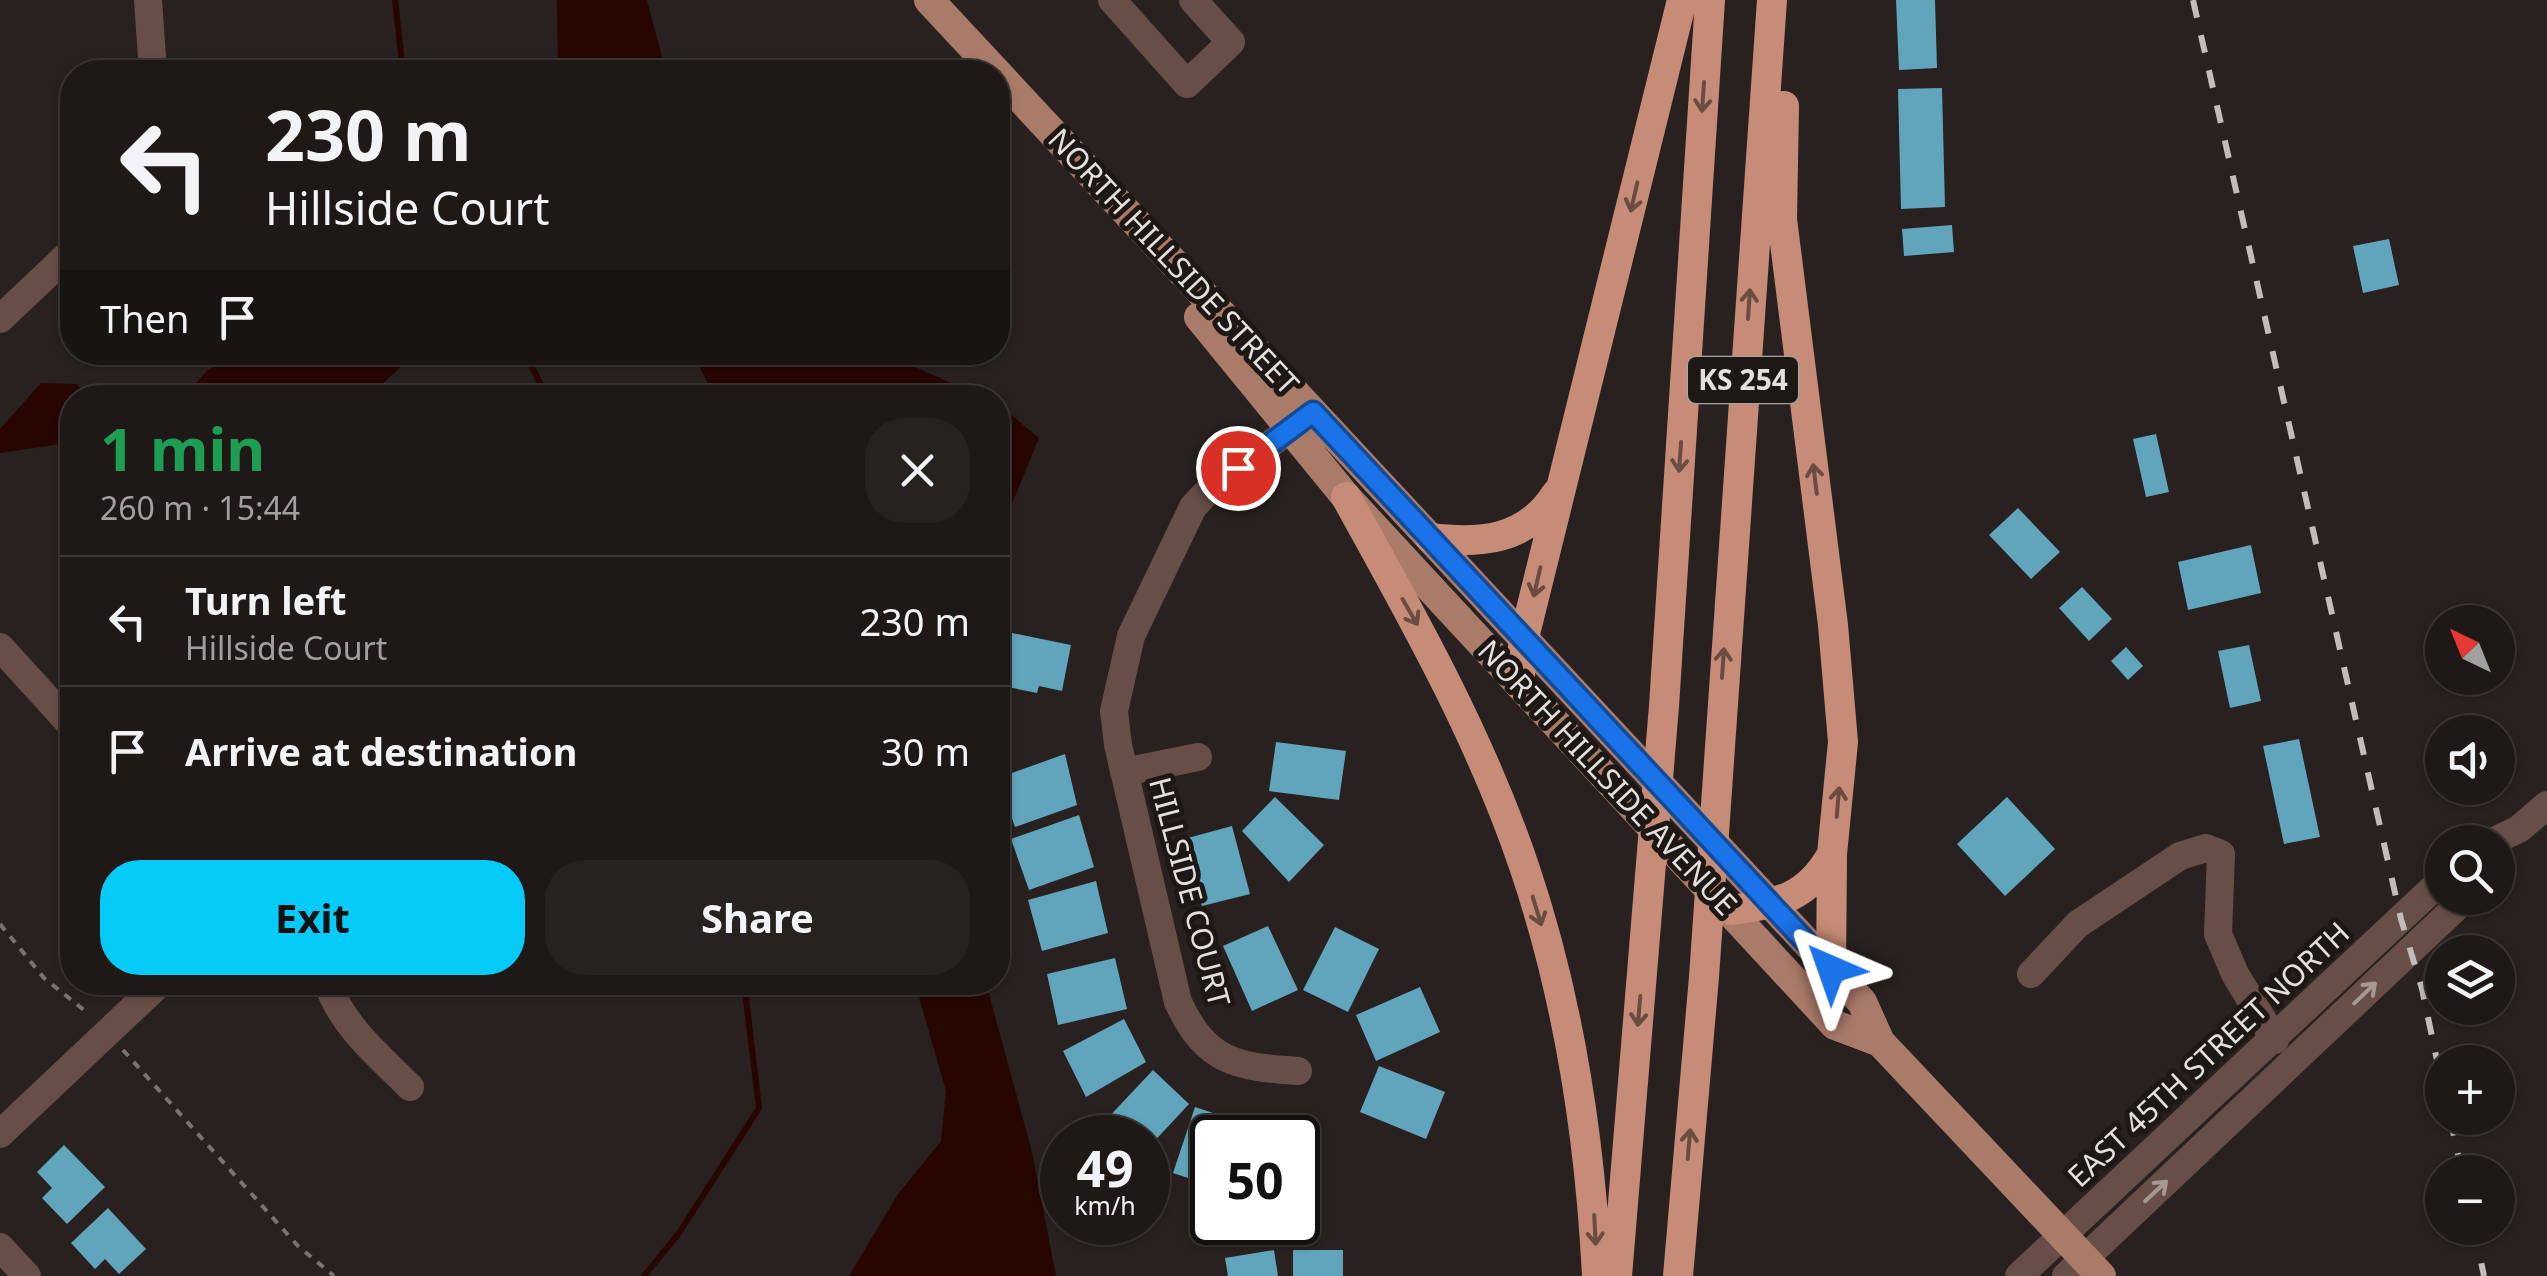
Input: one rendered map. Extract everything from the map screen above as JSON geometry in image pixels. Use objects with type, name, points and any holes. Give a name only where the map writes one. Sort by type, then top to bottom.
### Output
[{"type":"highway","points":[[1519,684],[1524,638],[1682,0]]},
{"type":"highway","name":"KS 254","points":[[1617,1276],[1664,706],[1710,0]]},
{"type":"highway","name":"KS 254","points":[[1678,1276],[1704,977],[1716,760],[1772,0]]},
{"type":"highway","points":[[1790,0],[1782,218],[1843,742],[1832,854],[1831,969]]},
{"type":"highway","points":[[1430,538],[1467,543],[1515,532],[1536,518],[1560,487]]},
{"type":"highway","points":[[1346,497],[1453,696],[1524,865],[1574,1058],[1592,1180],[1597,1276]]},
{"type":"highway","points":[[1731,910],[1792,896],[1819,878],[1832,854]]},
{"type":"main road","name":"NORTH HILLSIDE STREET","points":[[941,4],[988,60]]},
{"type":"main road","name":"NORTH HILLSIDE STREET","points":[[1010,86],[1302,421],[1430,538],[1862,1002],[1880,1042],[2063,1234],[2084,1270]]},
{"type":"main road","name":"NORTH HILLSIDE AVENUE","points":[[1302,421],[1346,497],[1836,1025],[1880,1042]]},
{"type":"street","points":[[148,0],[153,60]]},
{"type":"street","points":[[1112,0],[1187,84],[1231,42],[1193,0]]},
{"type":"street","points":[[0,319],[60,262]]},
{"type":"street","name":"HILLSIDE COURT","points":[[1298,1071],[1236,1064],[1203,1043],[1188,1025],[1178,1002],[1124,772],[1114,711],[1131,636],[1193,508],[1212,486],[1302,421]]},
{"type":"street","points":[[0,647],[60,713]]},
{"type":"street","name":"HILLSIDE COURT","points":[[1124,772],[1198,757]]},
{"type":"street","points":[[2515,831],[2547,805]]},
{"type":"street","points":[[2515,836],[2519,829]]},
{"type":"street","points":[[2031,974],[2078,924],[2180,856],[2206,848],[2221,854],[2218,934],[2235,974],[2275,1040]]},
{"type":"street","name":"EAST 45TH STREET NORTH","points":[[2019,1276],[2425,896]]},
{"type":"street","name":"EAST 45TH STREET NORTH","points":[[2084,1270],[2449,915]]},
{"type":"street","points":[[0,1134],[148,995]]},
{"type":"street","points":[[332,995],[354,1030],[410,1086]]},
{"type":"street","points":[[0,1247],[28,1276]]},
{"type":"path","points":[[0,924],[44,978],[60,989]]},
{"type":"path","points":[[68,995],[108,1034],[298,1246],[334,1276]]},
{"type":"shaded area","points":[[557,0],[647,0],[663,60],[558,60]]},
{"type":"shaded area","points":[[215,365],[403,365],[381,385],[194,385]]},
{"type":"shaded area","points":[[698,365],[911,365],[955,385],[709,385]]},
{"type":"shaded area","points":[[41,383],[78,385],[60,385],[60,444],[0,453],[0,429]]},
{"type":"shaded area","points":[[1010,414],[1039,438],[1010,509]]},
{"type":"shaded area","points":[[918,995],[989,995],[1032,1152],[1040,1193],[1040,1245],[1050,1245],[1056,1276],[849,1276],[898,1194],[941,1141],[946,1091]]},
{"type":"building","points":[[1896,0],[1935,0],[1937,68],[1899,70]]},
{"type":"building","points":[[1942,88],[1945,207],[1901,209],[1898,89]]},
{"type":"building","points":[[1952,225],[1954,252],[1904,256],[1902,229]]},
{"type":"building","points":[[2389,239],[2399,285],[2363,293],[2353,246]]},
{"type":"building","points":[[2156,434],[2169,492],[2146,497],[2133,439]]},
{"type":"building","points":[[2018,508],[2060,552],[2031,579],[1989,535]]},
{"type":"building","points":[[2251,545],[2261,593],[2188,610],[2178,562]]},
{"type":"building","points":[[2082,587],[2112,619],[2089,641],[2059,608]]},
{"type":"building","points":[[1010,633],[1071,645],[1062,691],[1039,686],[1037,693],[1010,687]]},
{"type":"building","points":[[2249,645],[2261,701],[2230,708],[2218,651]]},
{"type":"building","points":[[2126,647],[2143,666],[2128,680],[2111,661]]},
{"type":"building","points":[[2299,739],[2320,837],[2284,844],[2263,746]]},
{"type":"building","points":[[1276,742],[1346,751],[1339,800],[1269,791]]},
{"type":"building","points":[[1065,754],[1077,805],[1015,827],[1010,813],[1010,774]]},
{"type":"building","points":[[1275,797],[1324,845],[1289,882],[1242,831]]},
{"type":"building","points":[[2007,797],[2055,849],[2005,896],[1957,844]]},
{"type":"building","points":[[1079,815],[1094,867],[1029,890],[1011,839]]},
{"type":"building","points":[[1232,826],[1250,894],[1202,906],[1184,839]]},
{"type":"building","points":[[1096,881],[1108,933],[1042,951],[1028,900]]},
{"type":"building","points":[[1268,926],[1298,990],[1252,1011],[1223,946]]},
{"type":"building","points":[[1335,927],[1379,949],[1348,1012],[1303,990]]},
{"type":"building","points":[[1115,958],[1127,1009],[1058,1025],[1047,974]]},
{"type":"building","points":[[1420,987],[1440,1032],[1376,1061],[1356,1015]]},
{"type":"building","points":[[1124,1019],[1146,1062],[1086,1097],[1063,1051]]},
{"type":"building","points":[[1379,1066],[1445,1092],[1426,1139],[1360,1112]]},
{"type":"building","points":[[1153,1070],[1189,1104],[1170,1124],[1170,1115],[1111,1115]]},
{"type":"building","points":[[1195,1107],[1219,1115],[1192,1115]]},
{"type":"building","points":[[1190,1122],[1190,1179],[1173,1173]]},
{"type":"building","points":[[64,1145],[105,1187],[67,1224],[42,1198],[52,1188],[37,1172]]},
{"type":"building","points":[[108,1208],[146,1249],[119,1274],[105,1259],[95,1269],[71,1243]]},
{"type":"building","points":[[1274,1250],[1278,1276],[1228,1276],[1225,1258]]},
{"type":"building","points":[[1293,1250],[1343,1250],[1343,1276],[1293,1276]]},
{"type":"waterway","points":[[395,0],[402,60]]},
{"type":"waterway","points":[[531,365],[541,385]]},
{"type":"waterway","points":[[644,1276],[679,1233],[759,1108],[746,995]]},
{"type":"railway","points":[[2193,0],[2401,919],[2434,1045]]},
{"type":"railway","points":[[2454,1135],[2458,1155]]},
{"type":"railway","points":[[2478,1245],[2484,1276]]},
{"type":"route","points":[[1238,468],[1313,412],[1831,969]]}]
